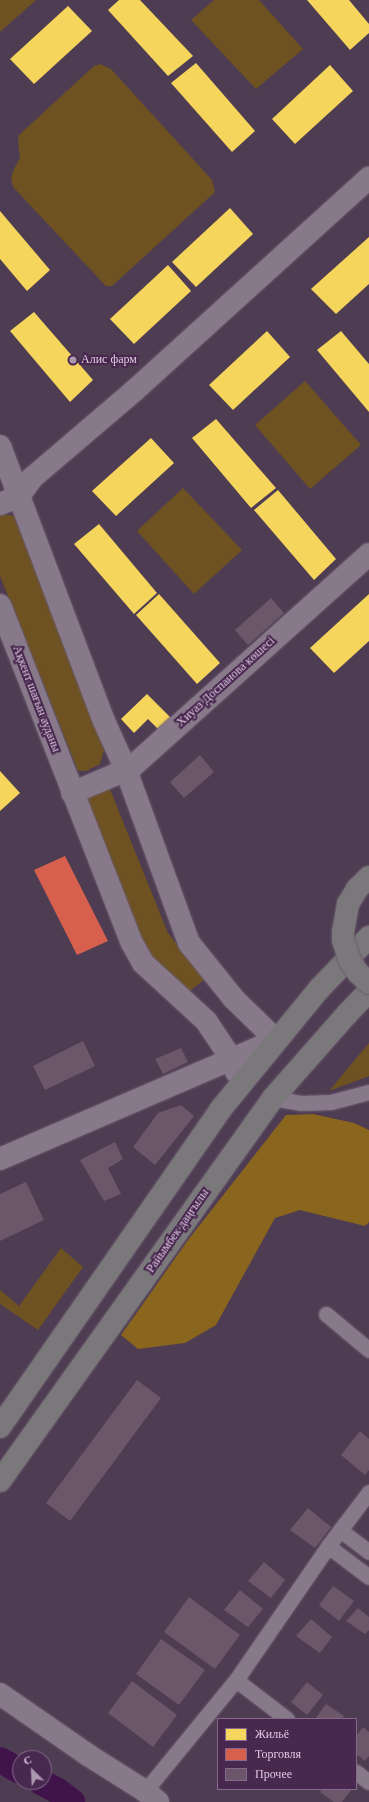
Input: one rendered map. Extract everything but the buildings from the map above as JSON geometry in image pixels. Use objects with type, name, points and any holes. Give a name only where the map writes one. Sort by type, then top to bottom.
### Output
[{"type":"highway","points":[[369,877],[357,889],[348,904],[343,931],[343,940],[349,959],[358,973],[369,983]]},
{"type":"highway","points":[[0,1427],[220,1110],[320,988],[369,937]]},
{"type":"highway","name":"Райымбек даңғылы","points":[[0,1482],[273,1098],[347,1014],[369,992]]},
{"type":"street","points":[[9,500],[32,478],[135,390],[369,178]]},
{"type":"street","points":[[0,446],[9,500],[126,770],[189,943],[234,999],[276,1040],[231,1058],[0,1159]]},
{"type":"street","name":"Хиуаз Доспанова көшесі","points":[[72,793],[126,770],[369,554]]},
{"type":"street","name":"Ақкент шағын ауданы","points":[[0,605],[72,793],[132,943],[143,963],[206,1021],[231,1058],[240,1085]]},
{"type":"street","points":[[206,1021],[234,999]]},
{"type":"street","points":[[273,1098],[302,1103],[331,1102],[369,1092]]},
{"type":"street","points":[[326,1314],[369,1350]]},
{"type":"street","points":[[0,1694],[88,1755],[151,1796],[236,1680],[328,1546],[369,1492]]},
{"type":"street","points":[[340,1530],[369,1552]]},
{"type":"street","points":[[328,1546],[369,1578]]},
{"type":"street","points":[[236,1680],[286,1718]]},
{"type":"street","points":[[357,1773],[369,1782]]},
{"type":"shaded area","points":[[0,0],[36,0],[0,32]]},
{"type":"shaded area","points":[[214,0],[259,0],[303,49],[256,89],[191,20]]},
{"type":"shaded area","points":[[100,64],[111,69],[212,180],[215,192],[112,286],[106,286],[13,187],[11,179],[13,171],[20,158],[18,141],[19,135],[94,66]]},
{"type":"shaded area","points":[[305,381],[361,445],[310,489],[255,425]]},
{"type":"shaded area","points":[[183,488],[242,550],[194,594],[137,531]]},
{"type":"shaded area","points":[[3,514],[14,516],[104,750],[100,764],[86,771],[78,771],[0,576],[0,515]]},
{"type":"shaded area","points":[[109,787],[168,933],[205,979],[186,994],[144,955],[82,801]]},
{"type":"shaded area","points":[[369,1043],[369,1076],[329,1091]]},
{"type":"shaded area","points":[[313,1114],[354,1123],[369,1130],[369,1222],[365,1226],[300,1210],[275,1218],[216,1325],[185,1343],[138,1349],[121,1335],[188,1240],[286,1115]]},
{"type":"shaded area","points":[[61,1248],[83,1267],[38,1330],[0,1304],[0,1290],[19,1306]]},
{"type":"waterway","points":[[0,1760],[12,1767]]},
{"type":"waterway","points":[[52,1788],[72,1802]]},
{"type":"place","name":"Алис фарм","points":[[73,360]]}]
